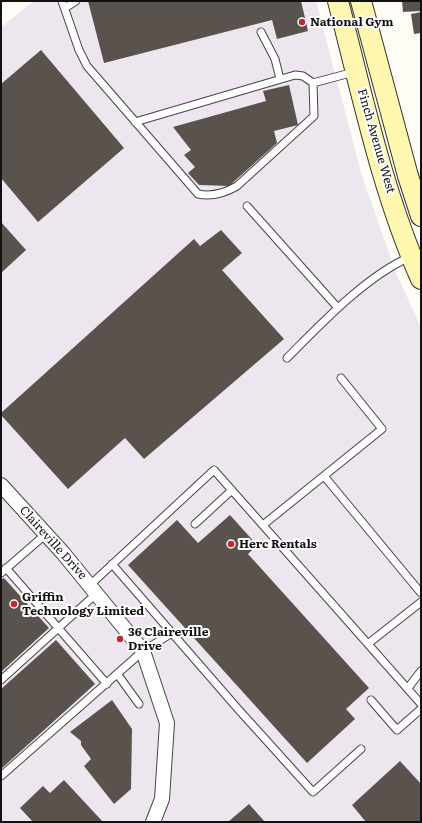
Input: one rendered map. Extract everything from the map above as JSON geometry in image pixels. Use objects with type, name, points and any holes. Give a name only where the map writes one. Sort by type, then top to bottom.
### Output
[{"type":"main road","name":"Finch Avenue West","points":[[338,1],[386,179],[421,279]]},
{"type":"main road","name":"Finch Avenue West","points":[[361,1],[408,176],[421,216]]},
{"type":"street","name":"Claireville Drive","points":[[1,485],[46,534],[143,651],[167,723],[162,800],[153,822]]},
{"type":"lane","points":[[76,1],[64,4],[79,50],[87,66],[198,194],[206,196],[228,192],[237,186],[314,116],[313,83]]},
{"type":"lane","points":[[261,32],[275,58],[280,79]]},
{"type":"lane","points":[[313,83],[356,71]]},
{"type":"lane","points":[[135,122],[295,75],[303,76],[313,83]]},
{"type":"lane","points":[[247,206],[338,308]]},
{"type":"lane","points":[[287,358],[338,308],[394,264],[412,256]]},
{"type":"lane","points":[[264,525],[382,429],[341,378]]},
{"type":"lane","points":[[1,680],[59,627],[93,589],[112,564],[214,470],[421,704]]},
{"type":"lane","points":[[324,476],[421,593]]},
{"type":"lane","points":[[195,524],[232,490]]},
{"type":"lane","points":[[46,534],[4,571],[59,627],[107,684]]},
{"type":"lane","points":[[112,564],[313,792],[361,749]]},
{"type":"lane","points":[[369,644],[421,602]]},
{"type":"lane","points":[[1,776],[143,651],[172,632]]},
{"type":"lane","points":[[408,688],[421,671]]},
{"type":"lane","points":[[118,674],[139,704]]},
{"type":"lane","points":[[371,700],[397,730],[421,708]]},
{"type":"shaded area","points":[[34,1],[316,1],[362,176],[397,275],[421,327],[421,822],[1,822],[1,27]]},
{"type":"building","points":[[88,1],[301,1],[308,31],[277,39],[272,20],[104,63]]},
{"type":"building","points":[[402,1],[421,1],[421,11],[403,12]]},
{"type":"building","points":[[421,12],[421,33],[414,34],[411,14]]},
{"type":"building","points":[[41,50],[124,148],[38,222],[1,178],[1,84]]},
{"type":"building","points":[[289,85],[298,125],[274,131],[277,143],[229,186],[199,185],[188,173],[195,167],[184,155],[191,150],[173,127],[266,101],[263,91]]},
{"type":"building","points":[[1,222],[26,250],[1,273]]},
{"type":"building","points":[[221,230],[242,253],[222,270],[284,339],[144,459],[125,438],[68,489],[1,415],[1,413],[194,239],[200,246]]},
{"type":"building","points":[[230,515],[257,545],[248,554],[369,688],[346,709],[355,719],[307,763],[128,565],[177,520],[198,543]]},
{"type":"building","name":"Griffin Technology Limited","points":[[4,578],[49,628],[1,672],[1,580]]},
{"type":"building","points":[[56,640],[95,684],[1,769],[1,689]]},
{"type":"building","points":[[112,700],[132,729],[131,789],[114,804],[84,766],[91,759],[81,745],[81,741],[70,732]]},
{"type":"building","points":[[400,761],[421,784],[421,822],[366,822],[352,805]]},
{"type":"building","points":[[64,780],[103,822],[33,822],[20,808],[43,786],[50,793]]},
{"type":"building","points":[[249,804],[265,822],[228,822]]},
{"type":"place","name":"National Gym","points":[[302,22]]},
{"type":"place","name":"Herc Rentals","points":[[231,544]]},
{"type":"place","name":"Griffin Technology Limited","points":[[14,604]]},
{"type":"place","name":"36 Claireville Drive","points":[[120,639]]}]
